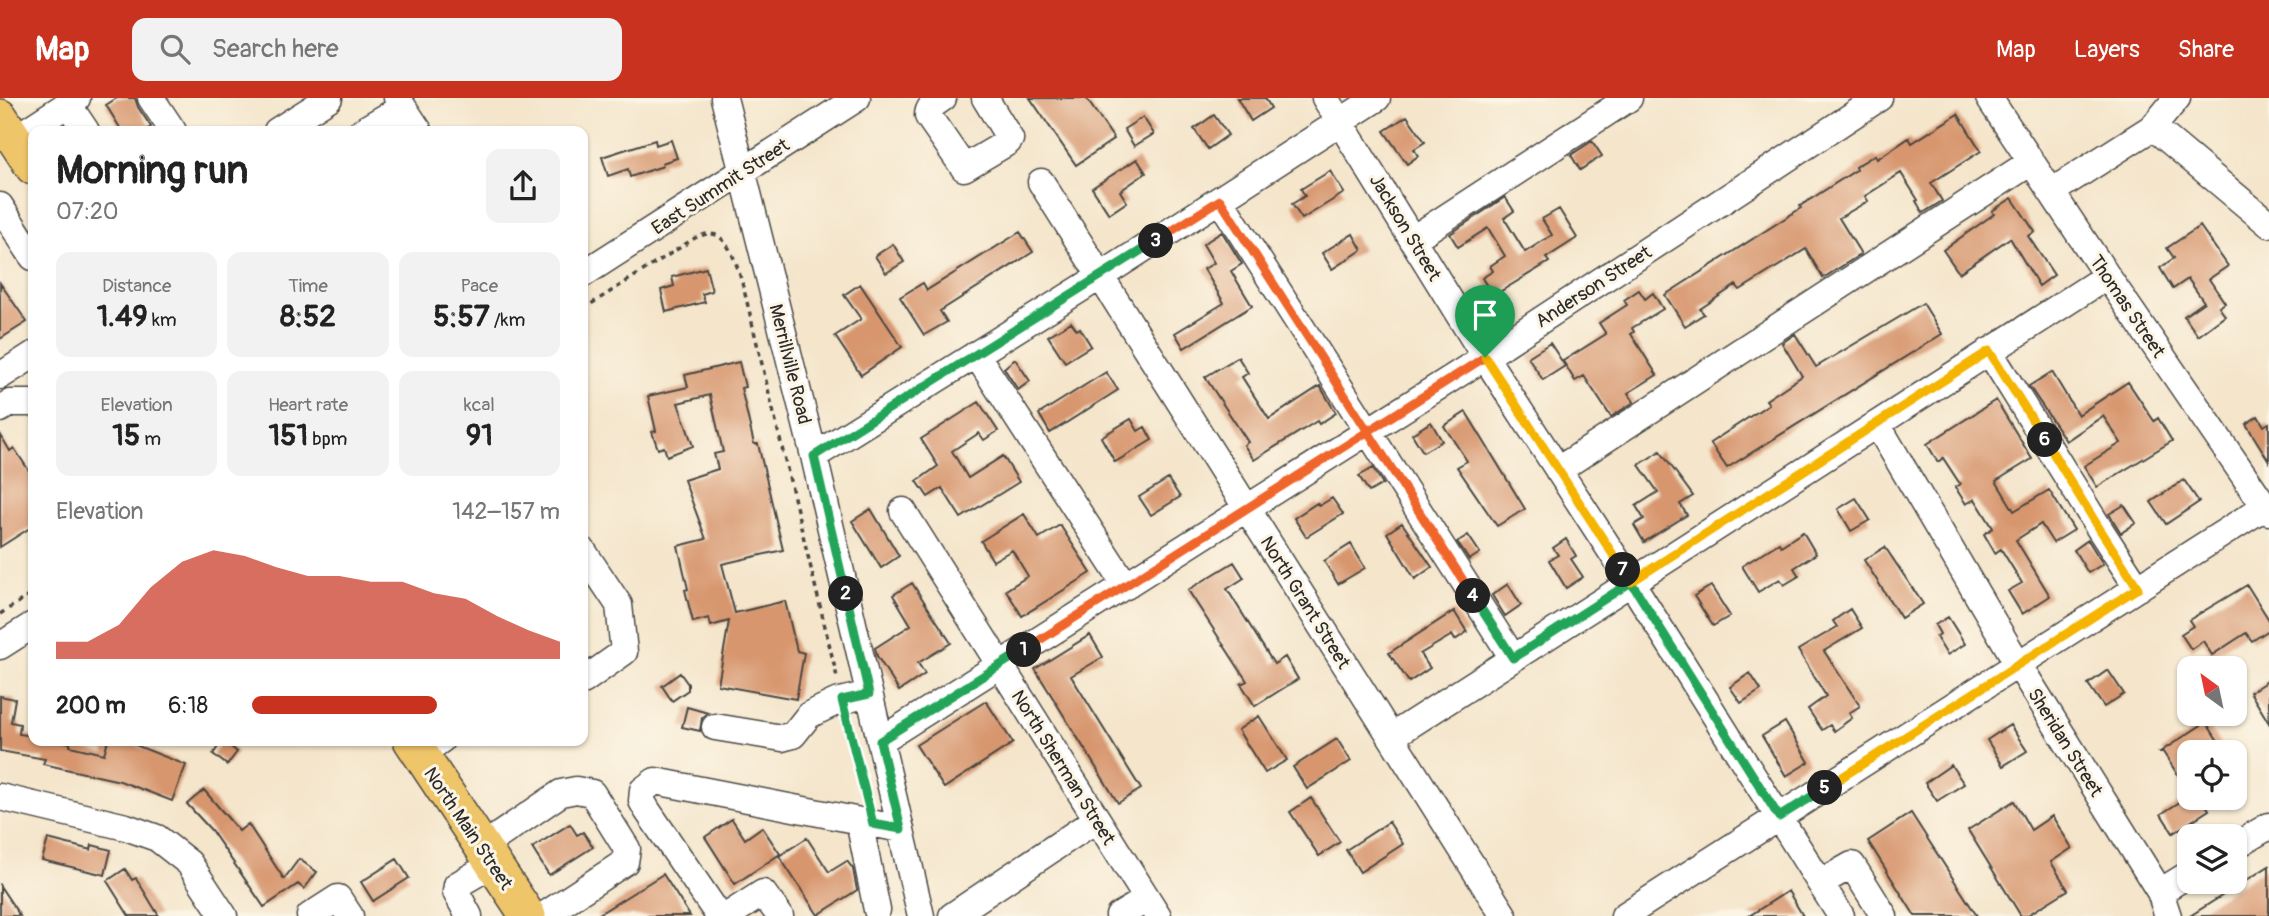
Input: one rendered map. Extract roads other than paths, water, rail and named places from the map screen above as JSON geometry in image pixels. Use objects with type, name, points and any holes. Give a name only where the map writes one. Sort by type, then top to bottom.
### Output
[{"type":"main road","points":[[7,128],[28,160]]},
{"type":"main road","name":"North Main Street","points":[[425,746],[488,856],[528,916]]},
{"type":"street","points":[[151,98],[170,126]]},
{"type":"street","points":[[284,126],[329,98]]},
{"type":"street","name":"Merrillville Road","points":[[724,98],[814,456],[919,908]]},
{"type":"street","name":"East Summit Street","points":[[588,271],[858,98]]},
{"type":"street","points":[[943,98],[932,105],[928,116],[960,166],[969,167],[1008,142],[1010,136],[985,98]]},
{"type":"street","name":"Jackson Street","points":[[1325,98],[1485,357],[1631,582],[1841,916]]},
{"type":"street","points":[[814,456],[1101,276],[1377,98]]},
{"type":"street","points":[[1413,239],[1629,98]]},
{"type":"street","name":"Anderson Street","points":[[880,741],[1485,357],[1879,98]]},
{"type":"street","name":"Thomas Street","points":[[1989,98],[2106,276],[2268,508]]},
{"type":"street","points":[[2051,191],[2153,127],[2177,98]]},
{"type":"street","points":[[7,128],[64,102],[82,126]]},
{"type":"street","points":[[369,126],[400,102],[416,126]]},
{"type":"street","points":[[2153,127],[2269,224]]},
{"type":"street","points":[[1558,470],[2031,162]]},
{"type":"street","name":"North Grant Street","points":[[1041,182],[1504,916]]},
{"type":"street","points":[[1220,200],[1513,658]]},
{"type":"street","points":[[0,206],[28,249]]},
{"type":"street","points":[[1391,737],[2106,276]]},
{"type":"street","points":[[1989,351],[2138,588]]},
{"type":"street","points":[[976,354],[1126,586]]},
{"type":"street","points":[[0,376],[28,358]]},
{"type":"street","points":[[0,409],[10,403],[28,403]]},
{"type":"street","name":"Sheridan Street","points":[[1877,424],[2018,664],[2164,904]]},
{"type":"street","points":[[1624,916],[2268,508]]},
{"type":"street","name":"North Sherman Street","points":[[903,511],[1152,907]]},
{"type":"street","points":[[588,558],[619,605],[624,652],[588,677]]},
{"type":"street","points":[[0,646],[28,628]]},
{"type":"street","points":[[715,727],[782,738],[793,735],[809,716],[842,700],[869,694]]},
{"type":"street","points":[[719,916],[642,801],[643,790],[655,781],[901,829]]},
{"type":"street","points":[[469,916],[456,892],[457,885],[561,793],[576,790],[592,793],[627,849],[625,862],[543,916]]},
{"type":"street","points":[[0,797],[126,827],[157,838],[189,863],[224,916]]},
{"type":"street","points":[[952,916],[1097,819]]},
{"type":"street","points":[[866,822],[872,913],[884,906],[919,908]]},
{"type":"street","points":[[2247,839],[2269,826]]},
{"type":"street","points":[[1820,883],[1852,865],[1884,916]]},
{"type":"street","points":[[2164,904],[2177,888]]},
{"type":"street","points":[[727,916],[763,893],[780,916]]},
{"type":"street","points":[[310,916],[338,898],[350,916]]},
{"type":"street","points":[[1119,916],[1152,907]]}]
